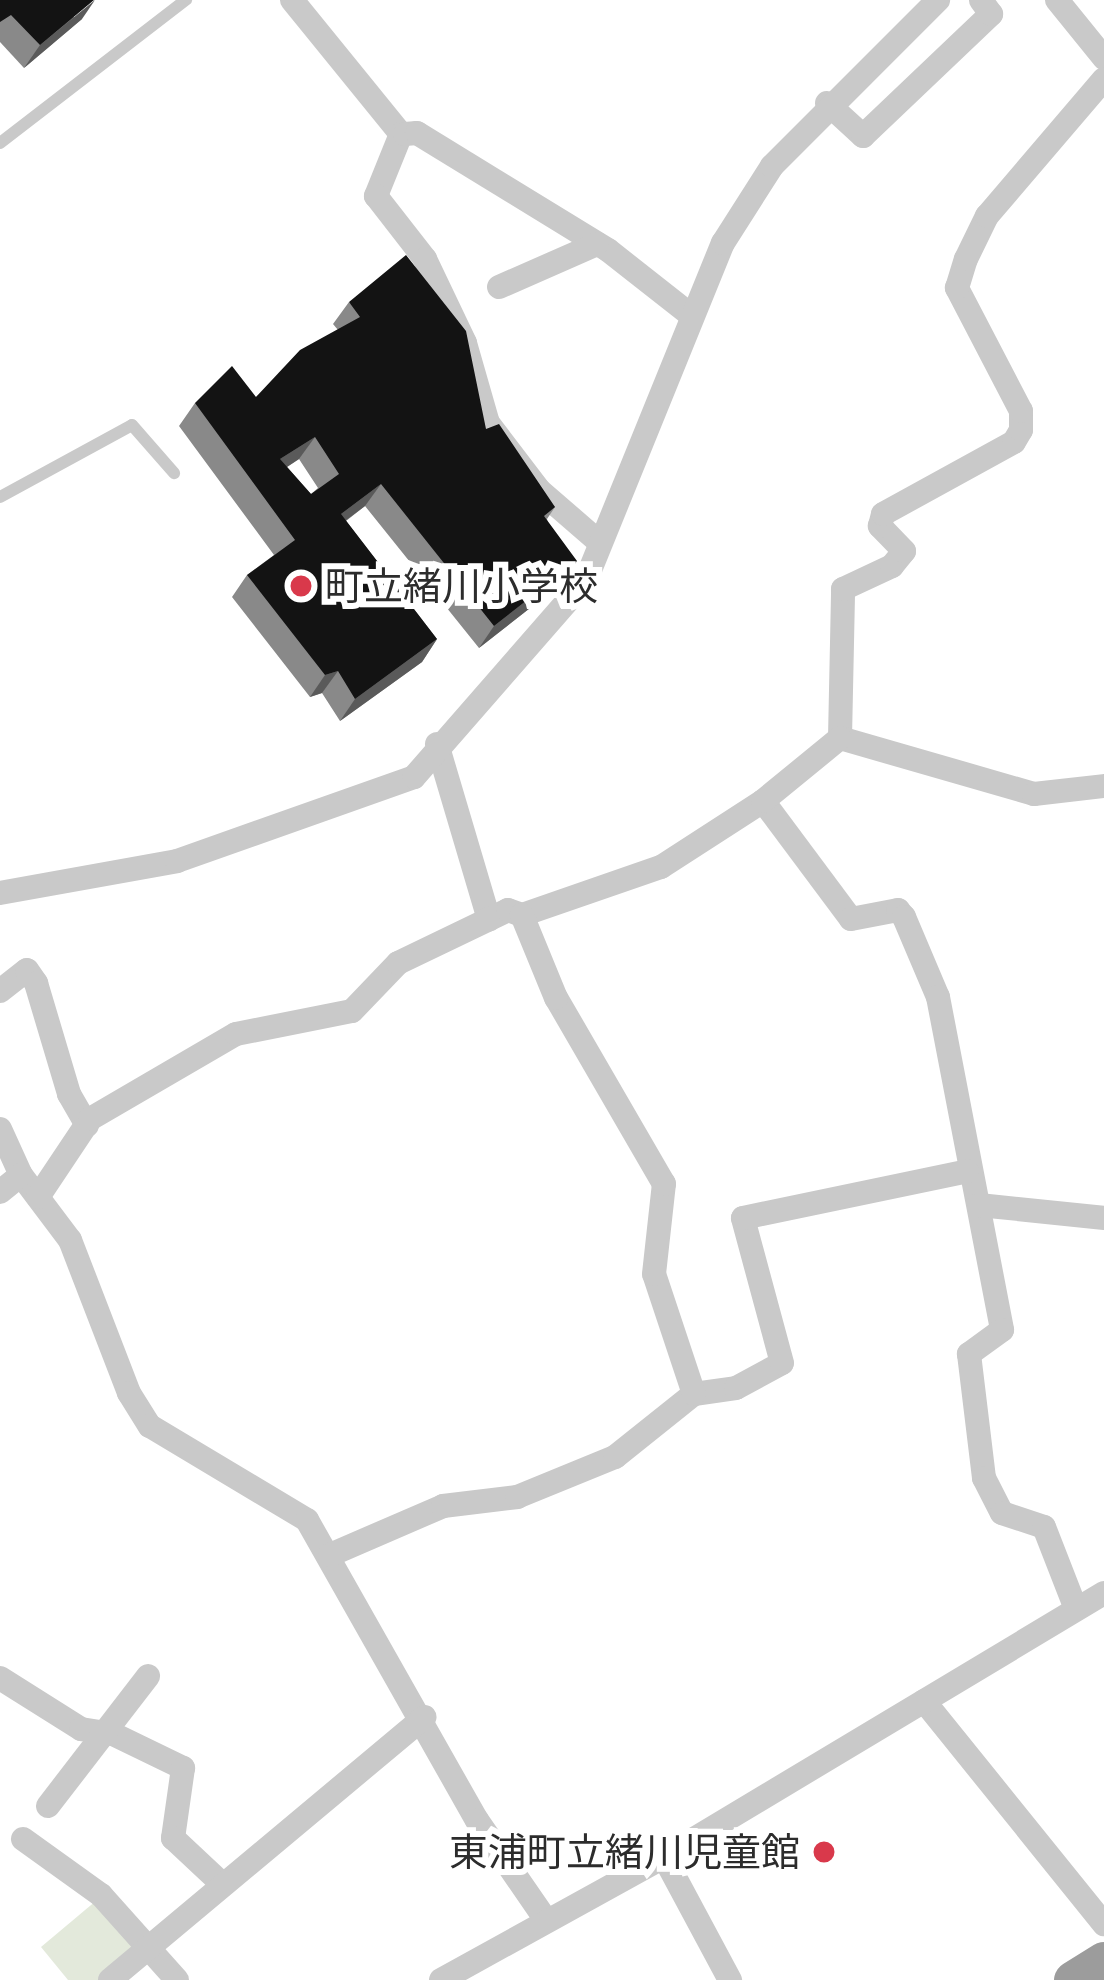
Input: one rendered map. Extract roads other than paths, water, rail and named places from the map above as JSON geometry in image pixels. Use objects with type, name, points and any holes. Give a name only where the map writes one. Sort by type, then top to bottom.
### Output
[{"type":"highway","points":[[1072,1980],[1104,1961]]},
{"type":"street","points":[[292,0],[401,134],[376,196],[425,259],[465,343],[488,423],[539,490],[599,542]]},
{"type":"street","points":[[0,892],[177,861],[414,777],[436,744],[575,593],[723,243],[772,166],[827,103],[938,0]]},
{"type":"street","points":[[827,103],[863,136],[991,14],[981,0]]},
{"type":"street","points":[[1057,0],[1104,58]]},
{"type":"street","points":[[38,1197],[87,1125],[236,1034],[352,1011],[398,963],[508,910],[522,915],[661,866],[763,801],[840,738],[843,589],[892,566],[904,551],[880,526],[884,514],[1014,442],[1021,430],[1021,411],[957,288],[966,259],[987,216],[1104,79]]},
{"type":"street","points":[[405,134],[417,133],[597,244],[692,316]]},
{"type":"street","points":[[499,286],[597,244]]},
{"type":"street","points":[[840,738],[1034,794],[1104,786]]},
{"type":"street","points":[[436,744],[489,919]]},
{"type":"street","points":[[763,801],[851,919],[898,910],[904,917],[952,1042],[967,1171],[979,1204],[1002,1330],[969,1354],[984,1478],[1002,1513],[1044,1527],[1076,1609]]},
{"type":"street","points":[[522,915],[556,998],[664,1184],[654,1274],[694,1394]]},
{"type":"street","points":[[0,991],[27,970],[36,983],[69,1094],[87,1125]]},
{"type":"street","points":[[0,1129],[21,1175],[70,1240],[129,1393],[150,1426],[307,1520],[424,1717],[477,1820],[546,1921]]},
{"type":"street","points":[[330,1555],[443,1506],[517,1497],[615,1457],[694,1394],[736,1388],[782,1364],[743,1218],[967,1171]]},
{"type":"street","points":[[0,1192],[21,1175]]},
{"type":"street","points":[[979,1204],[1104,1218]]},
{"type":"street","points":[[441,1980],[664,1857],[1104,1593]]},
{"type":"street","points":[[48,1806],[148,1676]]},
{"type":"street","points":[[0,1678],[81,1729],[105,1733],[183,1768],[173,1838],[222,1884]]},
{"type":"street","points":[[924,1700],[1104,1924]]},
{"type":"street","points":[[110,1980],[424,1717]]},
{"type":"street","points":[[22,1839],[154,1946],[178,1980]]},
{"type":"street","points":[[664,1857],[730,1980]]},
{"type":"lane","points":[[0,143],[186,0]]},
{"type":"lane","points":[[0,496],[133,425],[174,473]]},
{"type":"place","name":"町立緒川小学校","points":[[301,586]]},
{"type":"place","name":"東浦町立緒川児童館","points":[[824,1852]]}]
